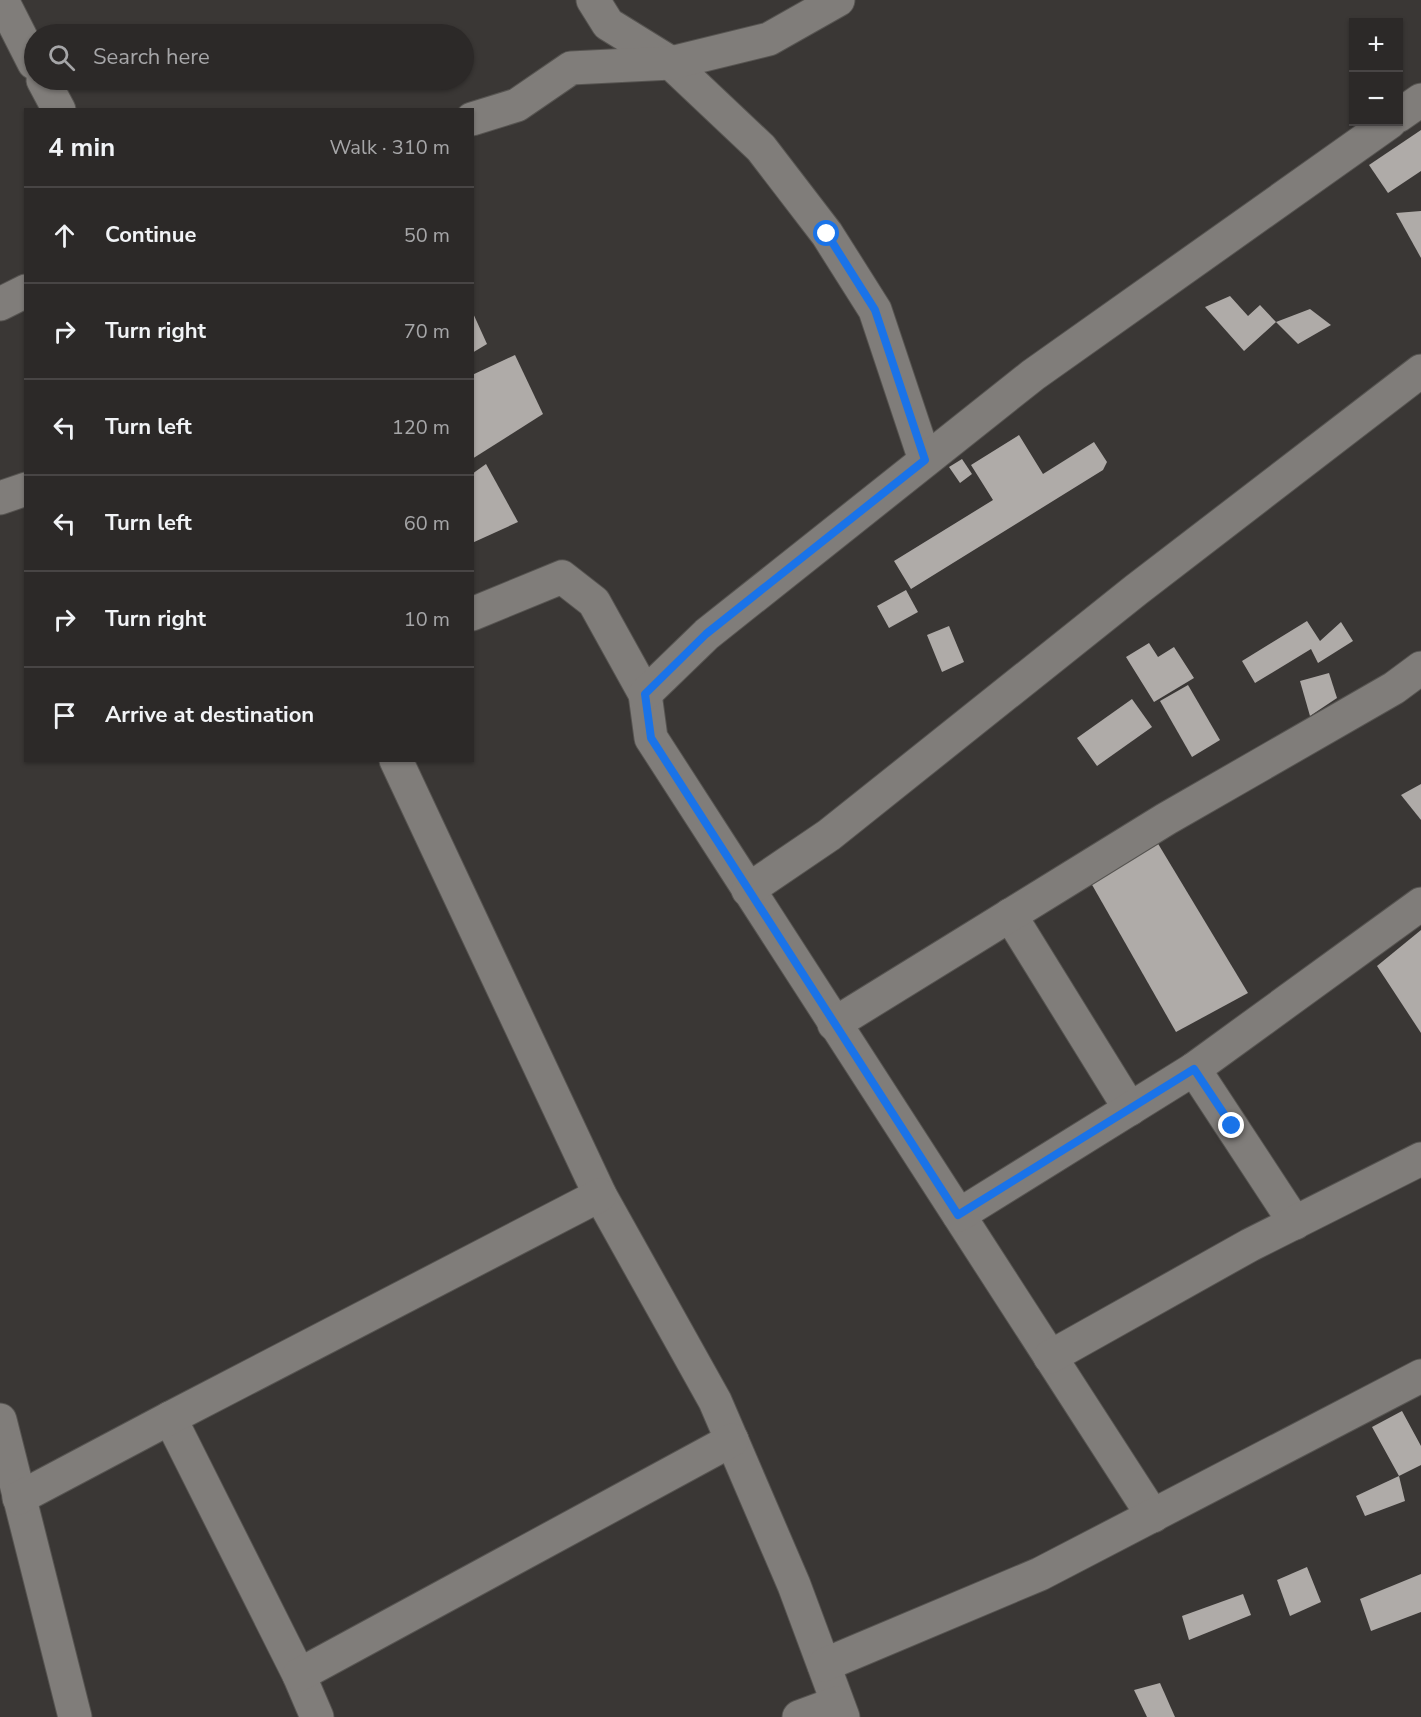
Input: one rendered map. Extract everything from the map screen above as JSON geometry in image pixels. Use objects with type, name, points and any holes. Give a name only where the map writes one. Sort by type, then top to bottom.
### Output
[{"type":"street","points":[[2,0],[24,43]]},
{"type":"street","points":[[593,0],[608,24],[671,63],[760,148],[827,234],[875,310],[925,460]]},
{"type":"street","points":[[474,118],[517,105],[572,68],[671,63],[769,39],[838,0]]},
{"type":"street","points":[[48,90],[58,108]]},
{"type":"street","points":[[1403,113],[1421,100]]},
{"type":"street","points":[[645,694],[706,634],[1033,375],[1384,126]]},
{"type":"street","points":[[0,304],[24,292]]},
{"type":"street","points":[[748,890],[830,835],[1136,590],[1421,370]]},
{"type":"street","points":[[0,498],[24,490]]},
{"type":"street","points":[[474,613],[562,577],[594,602],[645,694],[651,738],[1153,1516]]},
{"type":"street","points":[[834,1023],[1166,819],[1394,688],[1421,668]]},
{"type":"street","points":[[397,762],[600,1195],[715,1401],[794,1585],[840,1710],[799,1717]]},
{"type":"street","points":[[958,1215],[1194,1069],[1421,904]]},
{"type":"street","points":[[1010,915],[1130,1109]]},
{"type":"street","points":[[1194,1069],[1294,1223]]},
{"type":"street","points":[[1050,1357],[1250,1245],[1421,1159]]},
{"type":"street","points":[[19,1498],[600,1195]]},
{"type":"street","points":[[824,1665],[1040,1574],[1421,1376]]},
{"type":"street","points":[[170,1418],[299,1675],[317,1717]]},
{"type":"street","points":[[0,1420],[75,1717]]},
{"type":"street","points":[[299,1675],[732,1440]]},
{"type":"building","points":[[1421,130],[1421,171],[1388,193],[1369,165]]},
{"type":"building","points":[[1421,211],[1421,258],[1396,213]]},
{"type":"building","points":[[1230,296],[1248,316],[1260,305],[1276,322],[1244,351],[1205,307]]},
{"type":"building","points":[[1310,309],[1331,325],[1298,344],[1276,322]]},
{"type":"building","points":[[474,315],[487,344],[474,352]]},
{"type":"building","points":[[515,355],[543,414],[474,458],[474,374]]},
{"type":"building","points":[[1019,435],[1043,474],[1094,442],[1107,462],[1103,470],[911,589],[894,561],[993,500],[971,465]]},
{"type":"building","points":[[962,459],[972,474],[960,483],[949,467]]},
{"type":"building","points":[[486,464],[518,522],[474,542],[474,473]]},
{"type":"building","points":[[906,590],[918,612],[889,628],[877,606]]},
{"type":"building","points":[[1307,621],[1320,641],[1341,622],[1353,641],[1318,663],[1311,649],[1255,683],[1242,661]]},
{"type":"building","points":[[949,626],[964,662],[942,672],[927,635]]},
{"type":"building","points":[[1149,643],[1158,657],[1174,647],[1194,678],[1154,702],[1126,657]]},
{"type":"building","points":[[1329,673],[1337,698],[1310,716],[1300,681]]},
{"type":"building","points":[[1188,685],[1220,740],[1192,757],[1160,701]]},
{"type":"building","points":[[1132,699],[1152,727],[1097,766],[1077,738]]},
{"type":"building","points":[[1421,784],[1421,820],[1401,795]]},
{"type":"building","points":[[1157,842],[1248,993],[1176,1032],[1091,883]]},
{"type":"building","points":[[1421,930],[1421,1033],[1377,966]]},
{"type":"building","points":[[1402,1411],[1421,1446],[1421,1465],[1399,1476],[1372,1427]]},
{"type":"building","points":[[1399,1476],[1405,1501],[1365,1516],[1356,1496]]},
{"type":"building","points":[[1307,1567],[1321,1602],[1290,1616],[1277,1580]]},
{"type":"building","points":[[1421,1574],[1421,1612],[1371,1631],[1360,1599]]},
{"type":"building","points":[[1243,1594],[1251,1615],[1189,1640],[1182,1616]]},
{"type":"building","points":[[1160,1683],[1175,1717],[1147,1717],[1134,1690]]},
{"type":"route","points":[[827,234],[875,310],[925,460],[706,634],[645,694],[651,738],[958,1215],[1194,1069],[1232,1126]]}]
